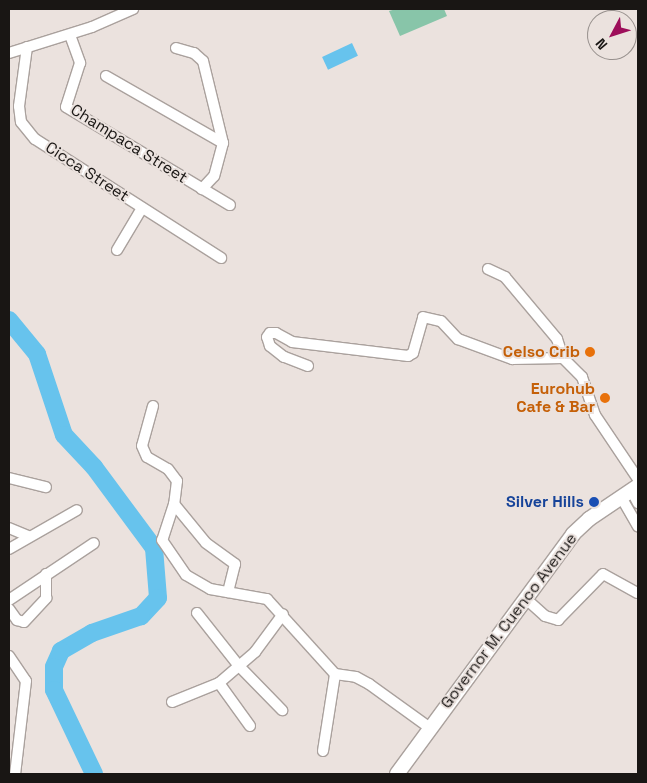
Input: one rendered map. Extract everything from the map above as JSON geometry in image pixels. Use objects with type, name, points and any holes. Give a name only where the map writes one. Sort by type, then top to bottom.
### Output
[{"type":"main road","name":"Governor M. Cuenco Avenue","points":[[397,774],[574,534],[632,488]]},
{"type":"street","points":[[9,53],[70,35],[133,9]]},
{"type":"street","name":"Champaca Street","points":[[70,35],[80,63],[66,107],[230,205]]},
{"type":"street","name":"Cicca Street","points":[[27,47],[19,106],[21,122],[35,138],[221,258]]},
{"type":"street","points":[[176,48],[194,53],[203,61],[223,143],[214,176],[202,189]]},
{"type":"street","points":[[106,76],[223,143]]},
{"type":"street","points":[[118,250],[142,208]]},
{"type":"street","points":[[488,269],[505,277],[521,294],[556,339],[563,358],[582,378],[595,415],[638,503]]},
{"type":"street","points":[[308,366],[284,357],[270,346],[266,336],[270,332],[276,333],[292,342],[408,356],[413,352],[424,317],[450,327],[458,339],[512,359],[563,358]]},
{"type":"street","points":[[153,406],[142,446],[147,457],[168,469],[178,481],[174,504],[162,540],[166,549],[189,577],[210,589],[267,599],[283,614],[335,674],[356,677],[369,684],[430,728]]},
{"type":"street","points":[[9,478],[46,487]]},
{"type":"street","points":[[632,488],[638,527]]},
{"type":"street","points":[[174,504],[206,543],[235,564],[228,592]]},
{"type":"street","points":[[9,549],[28,536],[77,510]]},
{"type":"street","points":[[9,528],[28,536]]},
{"type":"street","points":[[9,600],[94,544]]},
{"type":"street","points":[[9,609],[17,620],[24,622],[46,598],[46,574]]},
{"type":"street","points":[[525,598],[545,616],[558,620],[603,574],[618,579],[637,593]]},
{"type":"street","points":[[197,613],[239,666],[282,710]]},
{"type":"street","points":[[172,702],[219,683],[255,652],[283,614]]},
{"type":"street","points":[[9,656],[26,681],[15,774]]},
{"type":"street","points":[[323,751],[335,674]]},
{"type":"street","points":[[219,683],[250,726]]},
{"type":"green space","points":[[396,9],[444,9],[447,16],[400,36],[389,11]]},
{"type":"water","points":[[352,43],[358,56],[328,70],[322,57]]},
{"type":"waterway","points":[[9,320],[37,354],[64,435],[94,467],[154,548],[158,598],[141,616],[92,633],[61,651],[54,667],[54,690],[94,774]]},
{"type":"place","name":"Celso Crib","points":[[590,352]]},
{"type":"place","name":"Eurohub Cafe & Bar","points":[[605,398]]},
{"type":"place","name":"Silver Hills","points":[[594,502]]}]
